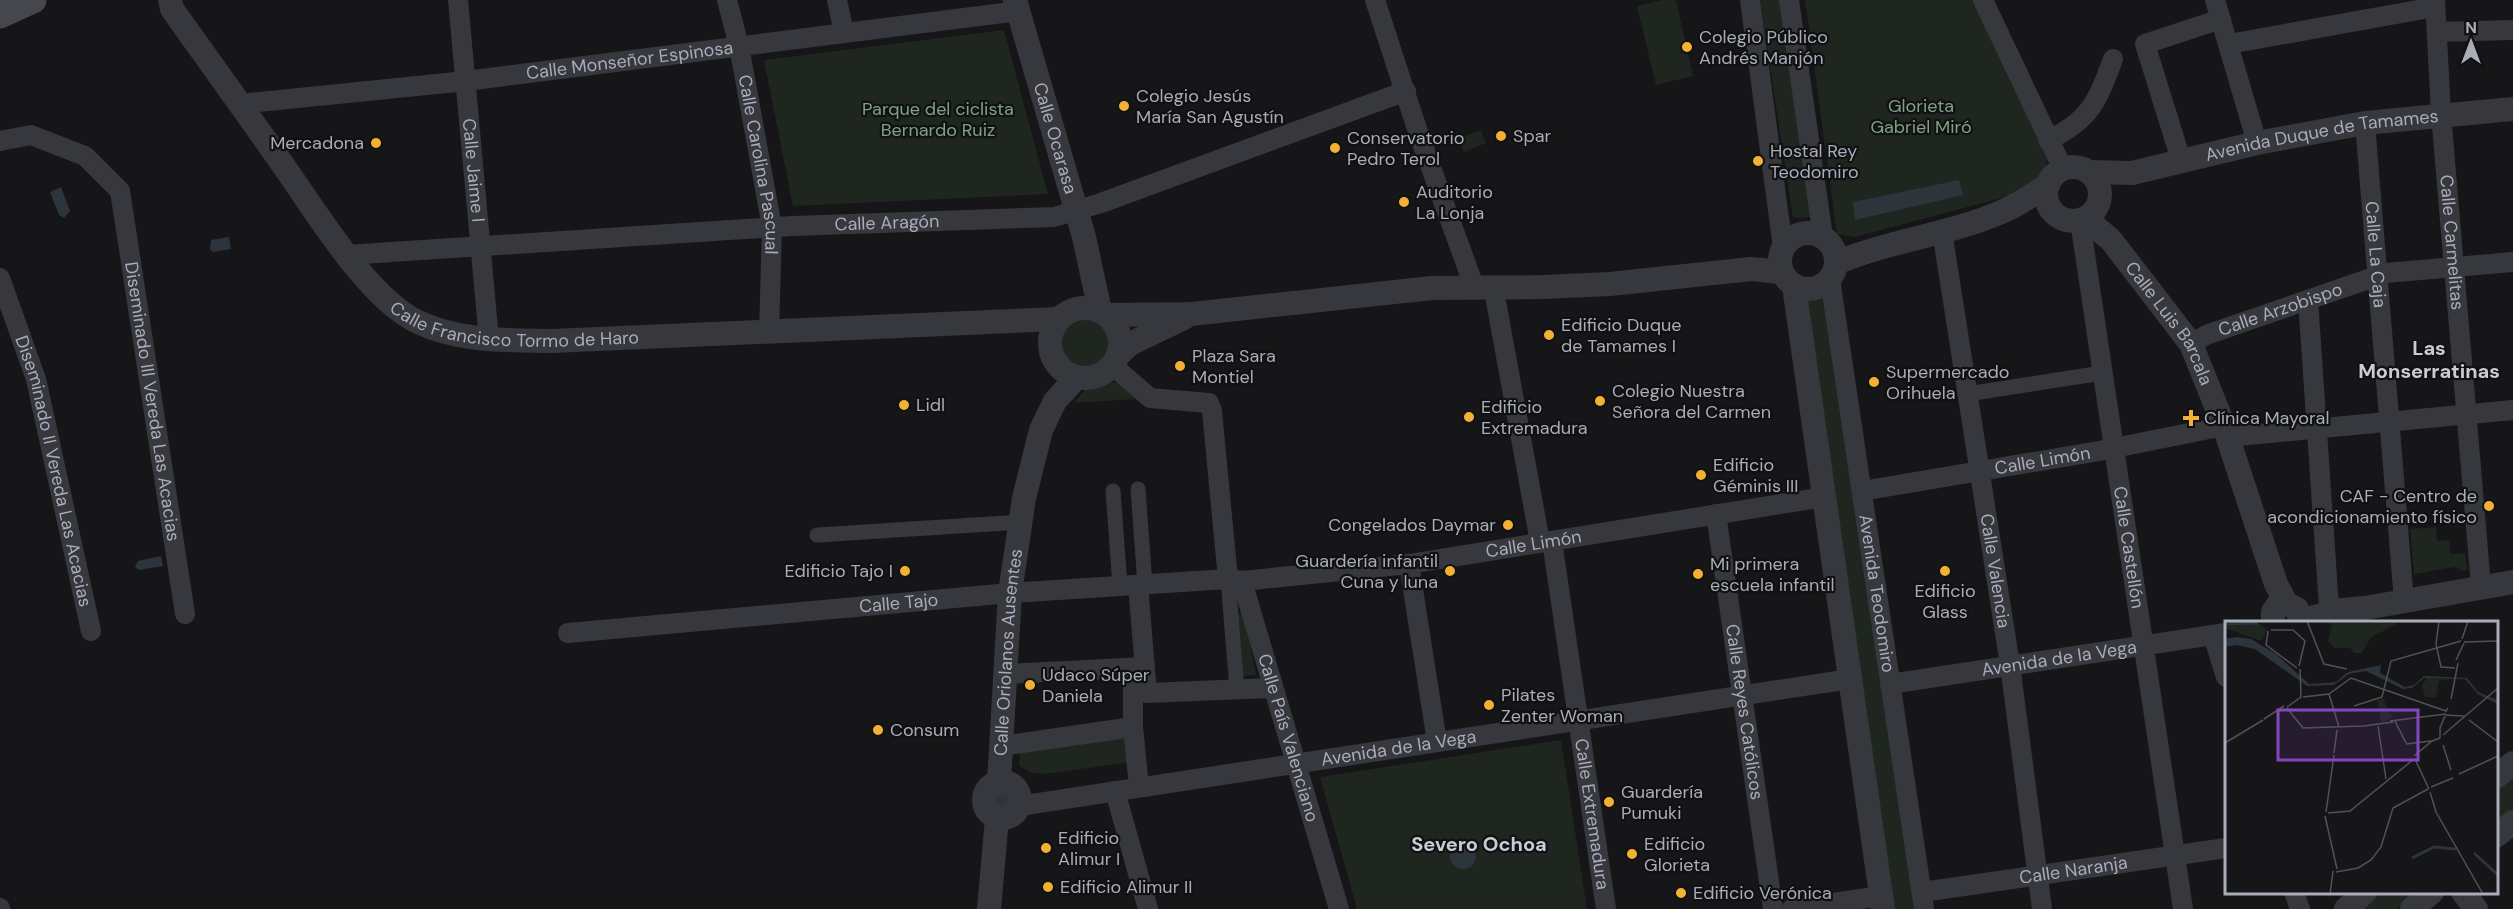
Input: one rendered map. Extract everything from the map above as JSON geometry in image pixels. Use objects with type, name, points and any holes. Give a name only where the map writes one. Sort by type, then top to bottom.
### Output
[{"type":"main road","points":[[0,15],[33,0]]},
{"type":"street","name":"Calle Jaime I","points":[[458,0],[489,340]]},
{"type":"street","name":"Calle Carolina Pascual","points":[[727,0],[739,46],[772,227],[769,333]]},
{"type":"street","points":[[837,0],[844,33]]},
{"type":"street","name":"Calle Extremadura","points":[[1375,0],[1406,91],[1484,291],[1546,542],[1578,721],[1606,909]]},
{"type":"street","points":[[1750,0],[1785,265],[1824,496],[1882,903],[1792,909]]},
{"type":"street","name":"Avenida Teodomiro","points":[[1789,0],[1830,256],[1862,491],[1923,901]]},
{"type":"street","points":[[1830,256],[1942,231],[2011,208],[2053,187],[2071,167],[2089,172],[2099,185],[2091,210],[2065,221],[2052,212],[2053,187],[2048,140],[1983,0]]},
{"type":"street","points":[[2215,0],[2257,143]]},
{"type":"street","name":"Calle Francisco Tormo de Haro","points":[[166,3],[346,255],[385,297],[416,322],[453,335],[489,340],[552,341],[1008,323],[1058,319]]},
{"type":"street","points":[[2229,44],[2435,3]]},
{"type":"street","name":"Calle Carmelitas","points":[[2435,3],[2441,114],[2481,586]]},
{"type":"street","name":"Calle Monseñor Espinosa","points":[[239,104],[466,81],[844,33],[1017,5]]},
{"type":"street","name":"Calle Ocarasa","points":[[1017,5],[1075,210],[1092,279],[1097,311]]},
{"type":"street","points":[[2181,160],[2145,44],[2221,19]]},
{"type":"street","points":[[2437,32],[2513,30]]},
{"type":"street","points":[[2048,140],[2072,127],[2097,102],[2113,59]]},
{"type":"street","name":"Calle Aragón","points":[[346,255],[772,227],[1054,217],[1101,203],[1406,91]]},
{"type":"street","name":"Avenida Duque de Tamames","points":[[2089,172],[2132,172],[2257,143],[2365,123],[2441,114],[2513,109]]},
{"type":"street","name":"Calle La Caja","points":[[2365,123],[2404,601]]},
{"type":"street","name":"Diseminado III Vereda Las Acacias","points":[[0,141],[31,135],[85,156],[120,191],[185,614]]},
{"type":"street","name":"Avenida Duque de Tamames","points":[[2091,210],[2132,172]]},
{"type":"street","name":"Calle Luis Barcala","points":[[2091,210],[2111,240],[2191,344],[2226,431],[2282,612]]},
{"type":"street","name":"Calle Castellón","points":[[2091,210],[2102,373],[2145,645],[2183,909]]},
{"type":"street","name":"Calle Valencia","points":[[1942,231],[2010,665],[2042,909]]},
{"type":"street","points":[[1785,265],[1796,235],[1805,233],[1830,256]]},
{"type":"street","points":[[1062,364],[1050,337],[1058,319],[1073,309],[1191,314],[1332,299],[1377,302],[1484,291],[1610,284],[1785,265],[1817,288],[1830,256]]},
{"type":"street","name":"Calle Arzobispo","points":[[2191,344],[2206,335],[2378,275],[2513,262]]},
{"type":"street","name":"Diseminado II Vereda Las Acacias","points":[[0,278],[36,379],[91,631]]},
{"type":"street","points":[[2308,300],[2316,427],[2344,612]]},
{"type":"street","points":[[1097,311],[1119,333],[1115,360]]},
{"type":"street","points":[[1008,323],[1062,364],[1096,376],[1130,344],[1191,314]]},
{"type":"street","name":"Calle País Valenciano","points":[[1115,360],[1142,393],[1150,398],[1209,403],[1212,411],[1235,580],[1237,690]]},
{"type":"street","name":"Calle Oriolanos Ausentes","points":[[999,782],[1011,593],[1021,522],[1033,454],[1055,401],[1062,364]]},
{"type":"street","points":[[1967,394],[2102,373]]},
{"type":"street","name":"Calle Limón","points":[[1862,491],[2226,431],[2316,427],[2513,410]]},
{"type":"street","points":[[1138,489],[1134,585],[1139,668],[1133,727],[1138,782]]},
{"type":"street","points":[[1113,491],[1134,585]]},
{"type":"street","name":"Calle Limón","points":[[1235,580],[1409,564],[1824,496]]},
{"type":"street","name":"Calle Reyes Católicos","points":[[1716,514],[1773,909]]},
{"type":"street","name":"Calle Oriolanos Ausentes","points":[[817,535],[1021,522]]},
{"type":"street","points":[[1409,564],[1437,742]]},
{"type":"street","name":"Calle País Valenciano","points":[[1235,580],[1273,688],[1339,909]]},
{"type":"street","name":"Calle Tajo","points":[[568,633],[1011,593],[1235,580]]},
{"type":"street","points":[[2282,612],[2344,612],[2513,582]]},
{"type":"street","points":[[2220,634],[2225,670]]},
{"type":"street","name":"Avenida de la Vega","points":[[1890,684],[2220,634]]},
{"type":"street","points":[[1139,668],[1147,693],[1273,688]]},
{"type":"street","points":[[1006,674],[1139,668]]},
{"type":"street","name":"Avenida de la Vega","points":[[1019,806],[1115,791],[1138,782],[1296,764],[1850,679]]},
{"type":"street","points":[[1001,746],[1133,727]]},
{"type":"street","points":[[2498,775],[2513,763]]},
{"type":"street","points":[[999,782],[1016,789],[1019,806],[1011,816],[997,818],[986,809],[984,796],[992,785],[999,782]]},
{"type":"street","points":[[1115,791],[1148,909]]},
{"type":"street","points":[[989,909],[997,818]]},
{"type":"street","points":[[2498,834],[2513,822]]},
{"type":"street","name":"Calle Naranja","points":[[1923,901],[2037,876],[2225,848]]},
{"type":"street","points":[[2295,894],[2300,909]]},
{"type":"street","points":[[2346,909],[2363,894]]},
{"type":"street","points":[[2412,909],[2430,894]]},
{"type":"street","points":[[2465,894],[2476,909]]},
{"type":"green space","points":[[1662,0],[1676,0],[1693,76],[1656,85],[1637,6]]},
{"type":"green space","points":[[1760,0],[1780,0],[1811,217],[1793,218]]},
{"type":"green space","name":"Glorieta Gabriel Miró","points":[[1805,0],[1975,0],[2048,154],[2045,177],[2035,189],[1855,237],[1837,234]]},
{"type":"green space","name":"Parque del ciclista Bernardo Ruiz","points":[[1004,30],[1048,194],[793,206],[764,60]]},
{"type":"green space","points":[[1481,130],[1486,143],[1464,152],[1459,138]]},
{"type":"green space","points":[[1821,294],[1827,299],[1914,909],[1890,909],[1805,302],[1809,296]]},
{"type":"green space","points":[[1086,317],[1100,321],[1108,329],[1112,343],[1108,357],[1100,365],[1086,369],[1072,365],[1064,357],[1060,343],[1064,329],[1072,321]]},
{"type":"green space","points":[[1123,382],[1135,399],[1074,403],[1090,384]]},
{"type":"green space","points":[[2436,527],[2437,541],[2449,540],[2451,554],[2465,553],[2467,569],[2463,571],[2455,567],[2414,574],[2410,529]]},
{"type":"green space","points":[[1236,614],[1241,614],[1245,618],[1256,675],[1242,676]]},
{"type":"green space","points":[[1127,734],[1131,762],[1044,774],[1031,773],[1019,766],[1020,750]]},
{"type":"green space","points":[[1561,740],[1587,909],[1357,909],[1320,777]]},
{"type":"green space","points":[[2513,772],[2513,810],[2498,824],[2498,784]]},
{"type":"green space","points":[[2372,894],[2414,894],[2396,909],[2354,909]]},
{"type":"shaded area","points":[[1959,180],[1963,195],[1855,220],[1853,202]]},
{"type":"shaded area","points":[[61,187],[70,211],[64,218],[59,215],[50,192]]},
{"type":"shaded area","points":[[229,237],[231,249],[213,252],[210,249],[211,240]]},
{"type":"shaded area","points":[[161,556],[163,566],[139,570],[135,567],[138,561]]},
{"type":"shaded area","points":[[1002,789],[1010,792],[1013,800],[1010,808],[1002,811],[994,808],[991,800],[994,792]]},
{"type":"shaded area","points":[[1463,843],[1472,847],[1476,856],[1472,865],[1463,869],[1454,865],[1450,856],[1454,847]]},
{"type":"place","name":"Colegio Público Andrés Manjón","points":[[1687,47]]},
{"type":"place","name":"Colegio Jesús María San Agustín","points":[[1124,106]]},
{"type":"place","name":"Spar","points":[[1501,136]]},
{"type":"place","name":"Mercadona","points":[[376,143]]},
{"type":"place","name":"Conservatorio Pedro Terol","points":[[1335,148]]},
{"type":"place","name":"Hostal Rey Teodomiro","points":[[1758,161]]},
{"type":"place","name":"Auditorio La Lonja","points":[[1404,202]]},
{"type":"place","name":"Edificio Duque de Tamames I","points":[[1549,335]]},
{"type":"place","name":"Plaza Sara Montiel","points":[[1180,366]]},
{"type":"place","name":"Supermercado Orihuela","points":[[1874,382]]},
{"type":"place","name":"Colegio Nuestra Señora del Carmen","points":[[1600,401]]},
{"type":"place","name":"Lidl","points":[[904,405]]},
{"type":"place","name":"Edificio Extremadura","points":[[1469,417]]},
{"type":"place","name":"Clínica Mayoral","points":[[2191,418]]},
{"type":"place","name":"Edificio Géminis III","points":[[1701,475]]},
{"type":"place","name":"CAF - Centro de acondicionamiento físico","points":[[2489,506]]},
{"type":"place","name":"Congelados Daymar","points":[[1508,525]]},
{"type":"place","name":"Edificio Tajo I","points":[[905,571]]},
{"type":"place","name":"Guardería infantil Cuna y luna","points":[[1450,571]]},
{"type":"place","name":"Edificio Glass","points":[[1945,571]]},
{"type":"place","name":"Mi primera escuela infantil","points":[[1698,574]]},
{"type":"place","name":"Udaco Súper Daniela","points":[[1030,685]]},
{"type":"place","name":"Pilates Zenter Woman","points":[[1489,705]]},
{"type":"place","name":"Consum","points":[[878,730]]},
{"type":"place","name":"Guardería Pumuki","points":[[1609,802]]},
{"type":"place","name":"Edificio Alimur I","points":[[1046,848]]},
{"type":"place","name":"Edificio Glorieta","points":[[1632,854]]},
{"type":"place","name":"Edificio Alimur II","points":[[1048,887]]},
{"type":"place","name":"Edificio Verónica","points":[[1681,893]]},
{"type":"district","name":"Las Monserratinas","points":[[2429,360]]},
{"type":"district","name":"Severo Ochoa","points":[[1479,844]]}]
